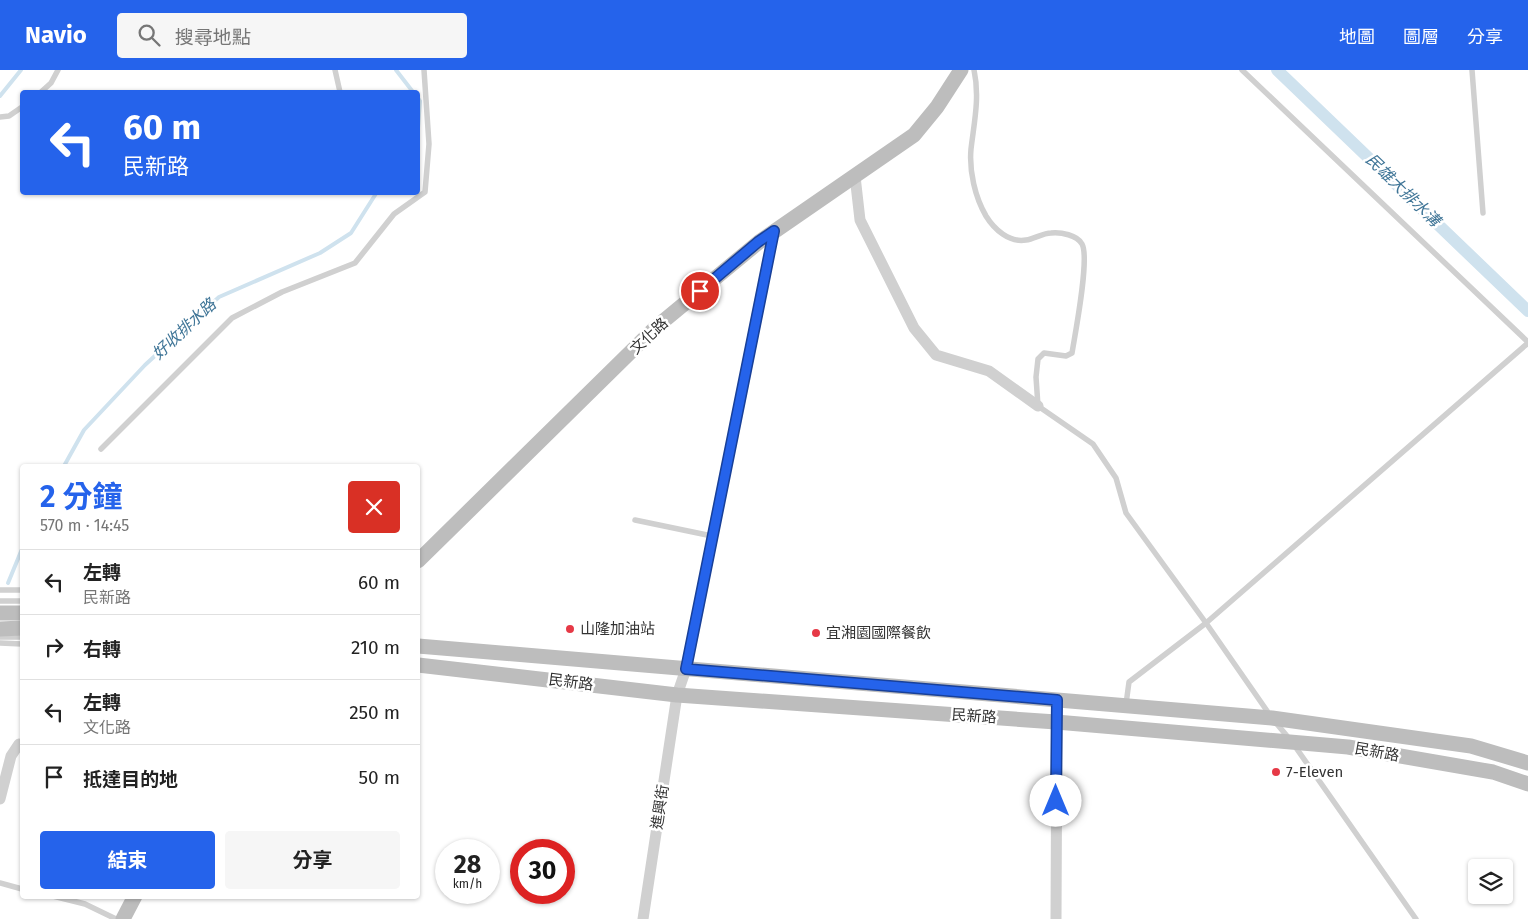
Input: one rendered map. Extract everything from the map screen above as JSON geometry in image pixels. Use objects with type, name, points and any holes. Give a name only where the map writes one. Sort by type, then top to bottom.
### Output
[{"type":"main road","name":"文化路","points":[[420,559],[655,328],[758,242],[914,135],[937,108],[961,70]]},
{"type":"main road","points":[[0,613],[20,613]]},
{"type":"main road","points":[[0,629],[20,628]]},
{"type":"main road","name":"民新路","points":[[420,646],[1272,718],[1470,746],[1528,763]]},
{"type":"main road","name":"民新路","points":[[420,665],[677,695],[1056,722],[1348,747],[1493,772],[1528,784]]},
{"type":"main road","points":[[122,919],[133,899]]},
{"type":"street","points":[[855,176],[860,220],[914,328],[936,355],[989,371],[1038,406]]},
{"type":"street","name":"進興街","points":[[643,919],[677,695],[686,669],[774,231]]},
{"type":"street","points":[[1056,919],[1057,700]]},
{"type":"street","points":[[0,799],[11,756],[20,744]]},
{"type":"lane","points":[[44,90],[51,84],[58,70]]},
{"type":"lane","points":[[335,70],[340,90]]},
{"type":"lane","points":[[420,195],[424,192],[429,144],[424,70]]},
{"type":"lane","points":[[974,70],[978,85],[971,150],[972,165],[976,192],[987,216],[1004,236],[1024,241],[1051,233],[1073,236],[1082,244],[1085,260],[1072,354],[1066,356],[1044,353],[1038,359],[1036,377],[1038,406],[1094,444],[1116,478],[1126,513],[1272,718],[1292,742],[1416,919]]},
{"type":"lane","points":[[1126,706],[1129,682],[1206,623],[1528,342],[1242,70]]},
{"type":"lane","points":[[1472,70],[1483,213]]},
{"type":"lane","points":[[0,117],[9,116],[20,108]]},
{"type":"lane","points":[[101,448],[232,318],[282,292],[355,263],[394,214],[420,195]]},
{"type":"lane","points":[[635,520],[712,536]]},
{"type":"lane","points":[[0,590],[20,590]]},
{"type":"lane","points":[[0,602],[20,601]]},
{"type":"lane","points":[[0,637],[20,637]]},
{"type":"lane","points":[[0,643],[20,644]]},
{"type":"lane","points":[[0,883],[20,888]]},
{"type":"lane","points":[[65,899],[85,904],[116,919]]},
{"type":"waterway","points":[[0,96],[21,70]]},
{"type":"waterway","name":"好收排水路","points":[[396,70],[411,90]]},
{"type":"waterway","name":"民雄大排水溝","points":[[1277,70],[1528,311]]},
{"type":"waterway","name":"好收排水路","points":[[65,464],[84,430],[145,365],[219,297],[320,253],[351,233],[375,195]]},
{"type":"waterway","name":"好收排水路","points":[[8,583],[20,554]]},
{"type":"place","name":"山隆加油站","points":[[570,629]]},
{"type":"place","name":"宜湘園國際餐飲","points":[[816,633]]},
{"type":"place","name":"7-Eleven","points":[[1276,772]]},
{"type":"route","points":[[700,291],[758,242],[774,231],[686,669],[1057,700],[1056,801]]}]
